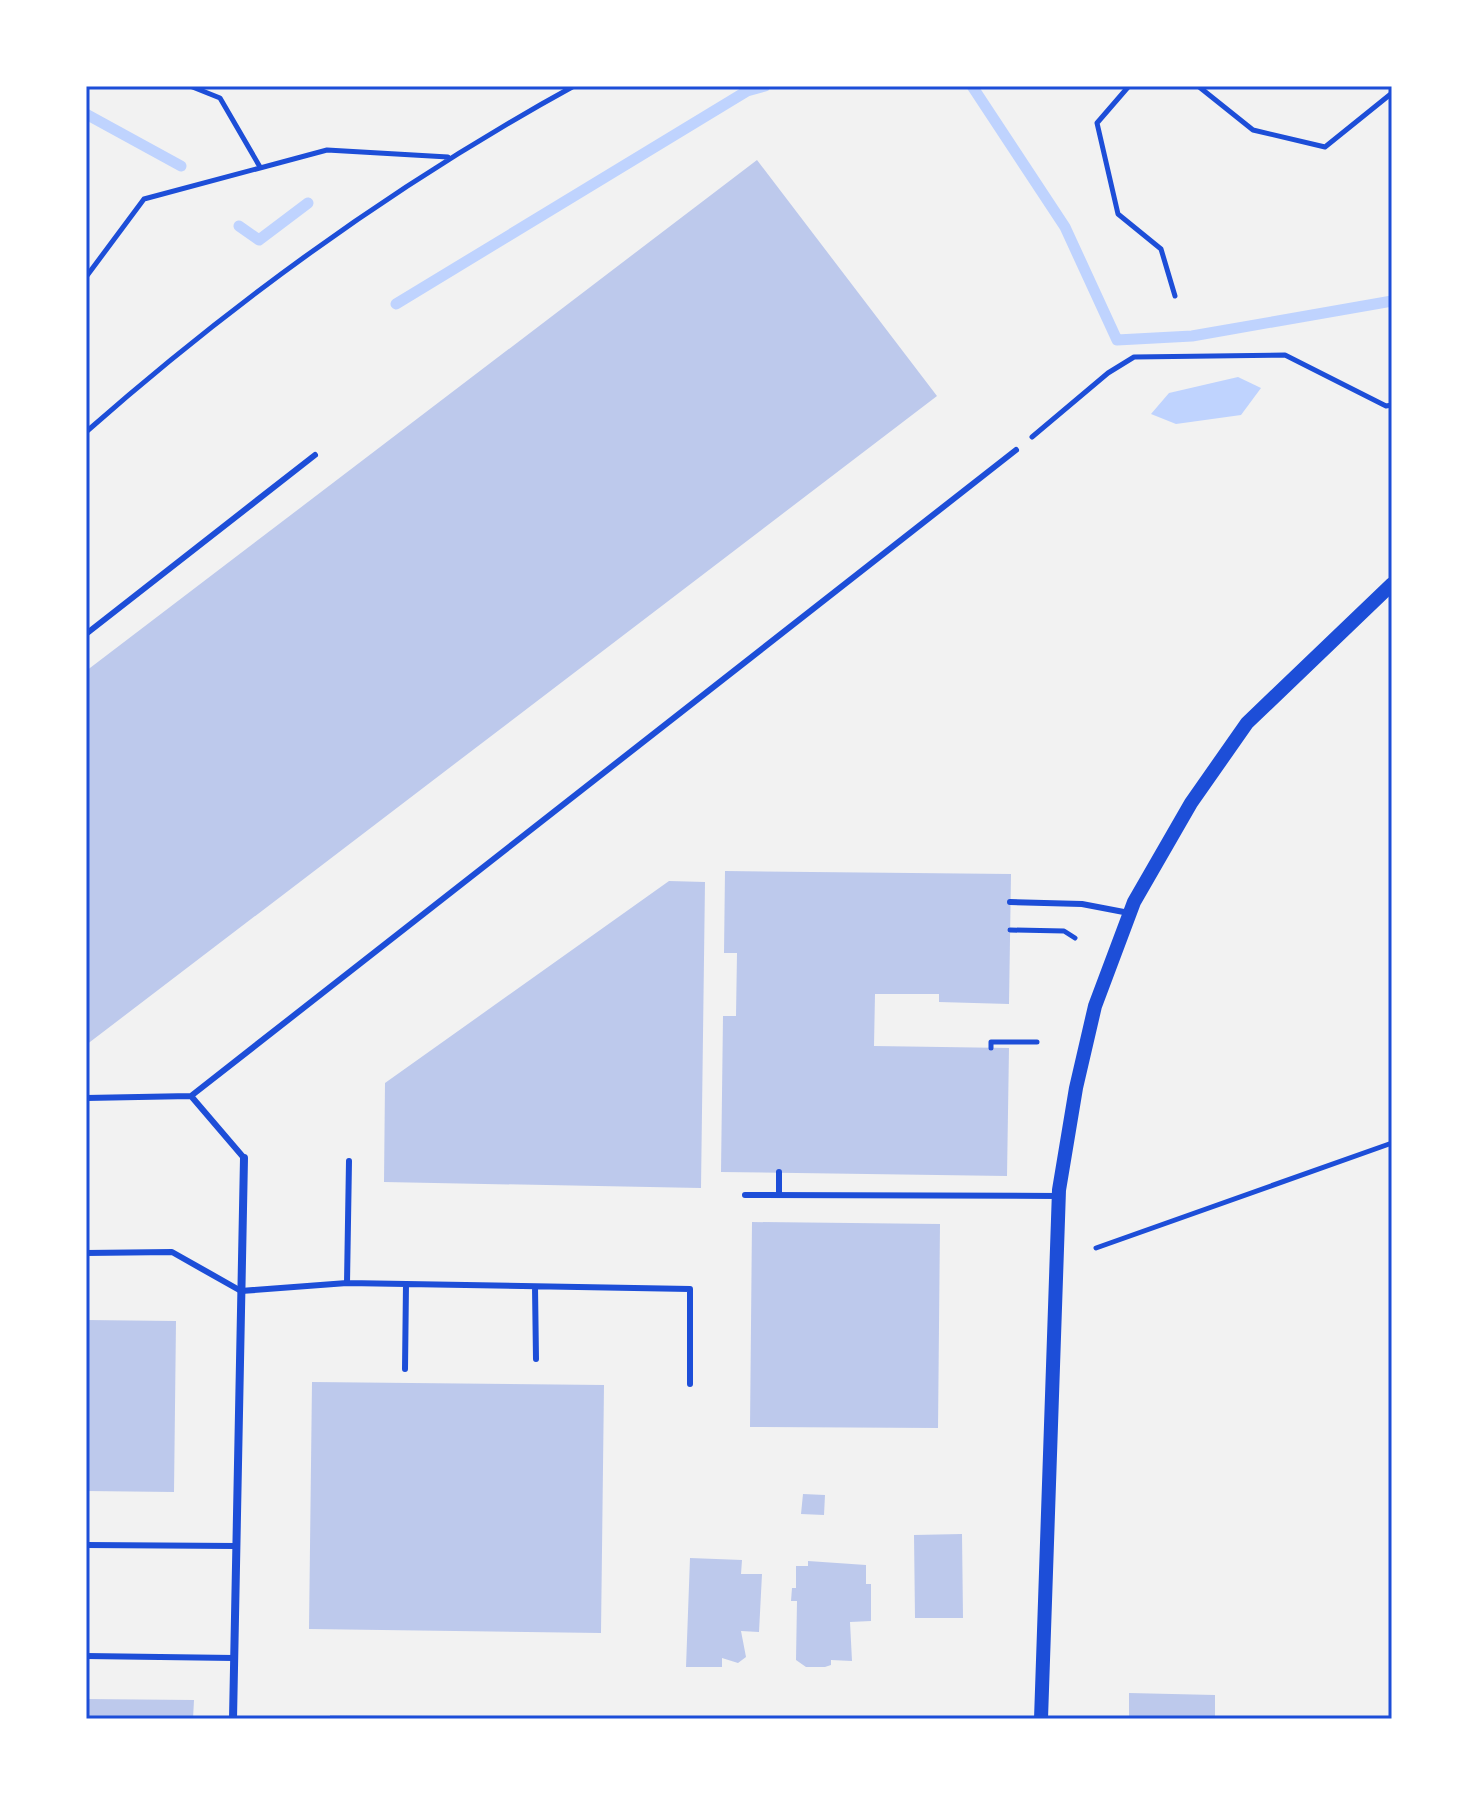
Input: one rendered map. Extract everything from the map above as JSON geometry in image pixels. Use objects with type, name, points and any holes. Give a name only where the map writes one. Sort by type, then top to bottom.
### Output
[{"type":"street","points":[[1041,1719],[1059,1196],[1070,1118],[1095,1006],[1132,908],[1191,803],[1247,723],[1392,584]]},
{"type":"street","points":[[233,1719],[244,1158]]},
{"type":"lane","points":[[86,1098],[191,1096],[1016,450]]},
{"type":"lane","points":[[86,634],[315,455]]},
{"type":"lane","points":[[1010,902],[1132,908]]},
{"type":"lane","points":[[191,1096],[244,1158]]},
{"type":"lane","points":[[347,1283],[349,1161]]},
{"type":"lane","points":[[779,1172],[779,1195]]},
{"type":"lane","points":[[745,1195],[1059,1196]]},
{"type":"lane","points":[[86,1253],[172,1252],[241,1291],[347,1283],[690,1289],[690,1384]]},
{"type":"lane","points":[[405,1369],[406,1284]]},
{"type":"lane","points":[[535,1287],[536,1359]]},
{"type":"lane","points":[[86,1545],[236,1546]]},
{"type":"lane","points":[[86,1656],[234,1658]]},
{"type":"path","points":[[190,86],[220,98],[260,167]]},
{"type":"path","points":[[86,432],[258,289],[371,207],[449,157],[574,86]]},
{"type":"path","points":[[1129,86],[1097,123],[1118,214],[1161,249],[1175,296]]},
{"type":"path","points":[[1198,86],[1253,130],[1325,147],[1392,93]]},
{"type":"path","points":[[86,277],[144,199],[327,150],[449,157]]},
{"type":"path","points":[[1016,450],[1108,373],[1134,357],[1285,355],[1390,404]]},
{"type":"path","points":[[1010,930],[1064,931],[1075,938]]},
{"type":"path","points":[[991,1048],[991,1042],[1037,1042]]},
{"type":"path","points":[[1096,1248],[1392,1143]]},
{"type":"water","points":[[1238,377],[1261,388],[1241,415],[1176,424],[1151,414],[1169,393]]},
{"type":"building","points":[[757,160],[937,396],[86,1045],[86,671]]},
{"type":"building","points":[[725,871],[1011,874],[1009,1004],[939,1002],[939,994],[875,994],[874,1046],[1009,1048],[1007,1176],[721,1172],[723,1016],[736,1016],[737,953],[724,953]]},
{"type":"building","points":[[669,881],[705,882],[701,1188],[384,1182],[385,1083]]},
{"type":"building","points":[[752,1222],[940,1224],[938,1428],[750,1427]]},
{"type":"building","points":[[86,1320],[176,1321],[174,1492],[86,1491]]},
{"type":"building","points":[[312,1382],[604,1385],[601,1633],[309,1629]]},
{"type":"building","points":[[803,1494],[825,1495],[824,1515],[801,1514]]},
{"type":"building","points":[[962,1534],[963,1618],[915,1618],[914,1535]]},
{"type":"building","points":[[690,1558],[742,1560],[741,1574],[762,1574],[759,1632],[741,1631],[746,1657],[738,1663],[722,1658],[722,1667],[686,1667]]},
{"type":"building","points":[[808,1561],[866,1565],[866,1584],[871,1584],[871,1621],[850,1622],[852,1661],[831,1660],[831,1665],[825,1667],[806,1667],[796,1660],[797,1601],[791,1601],[792,1588],[796,1588],[796,1566],[808,1566]]},
{"type":"building","points":[[1129,1693],[1215,1695],[1215,1719],[1129,1719]]},
{"type":"building","points":[[86,1699],[194,1700],[193,1719],[86,1719]]},
{"type":"building","points":[[330,1715],[442,1716],[442,1719],[330,1719]]},
{"type":"waterway","points":[[396,304],[747,91],[765,86]]},
{"type":"waterway","points":[[972,86],[1065,227],[1117,340],[1192,336],[1392,301]]},
{"type":"waterway","points":[[86,114],[181,166]]},
{"type":"waterway","points":[[239,226],[259,240],[308,203]]}]
